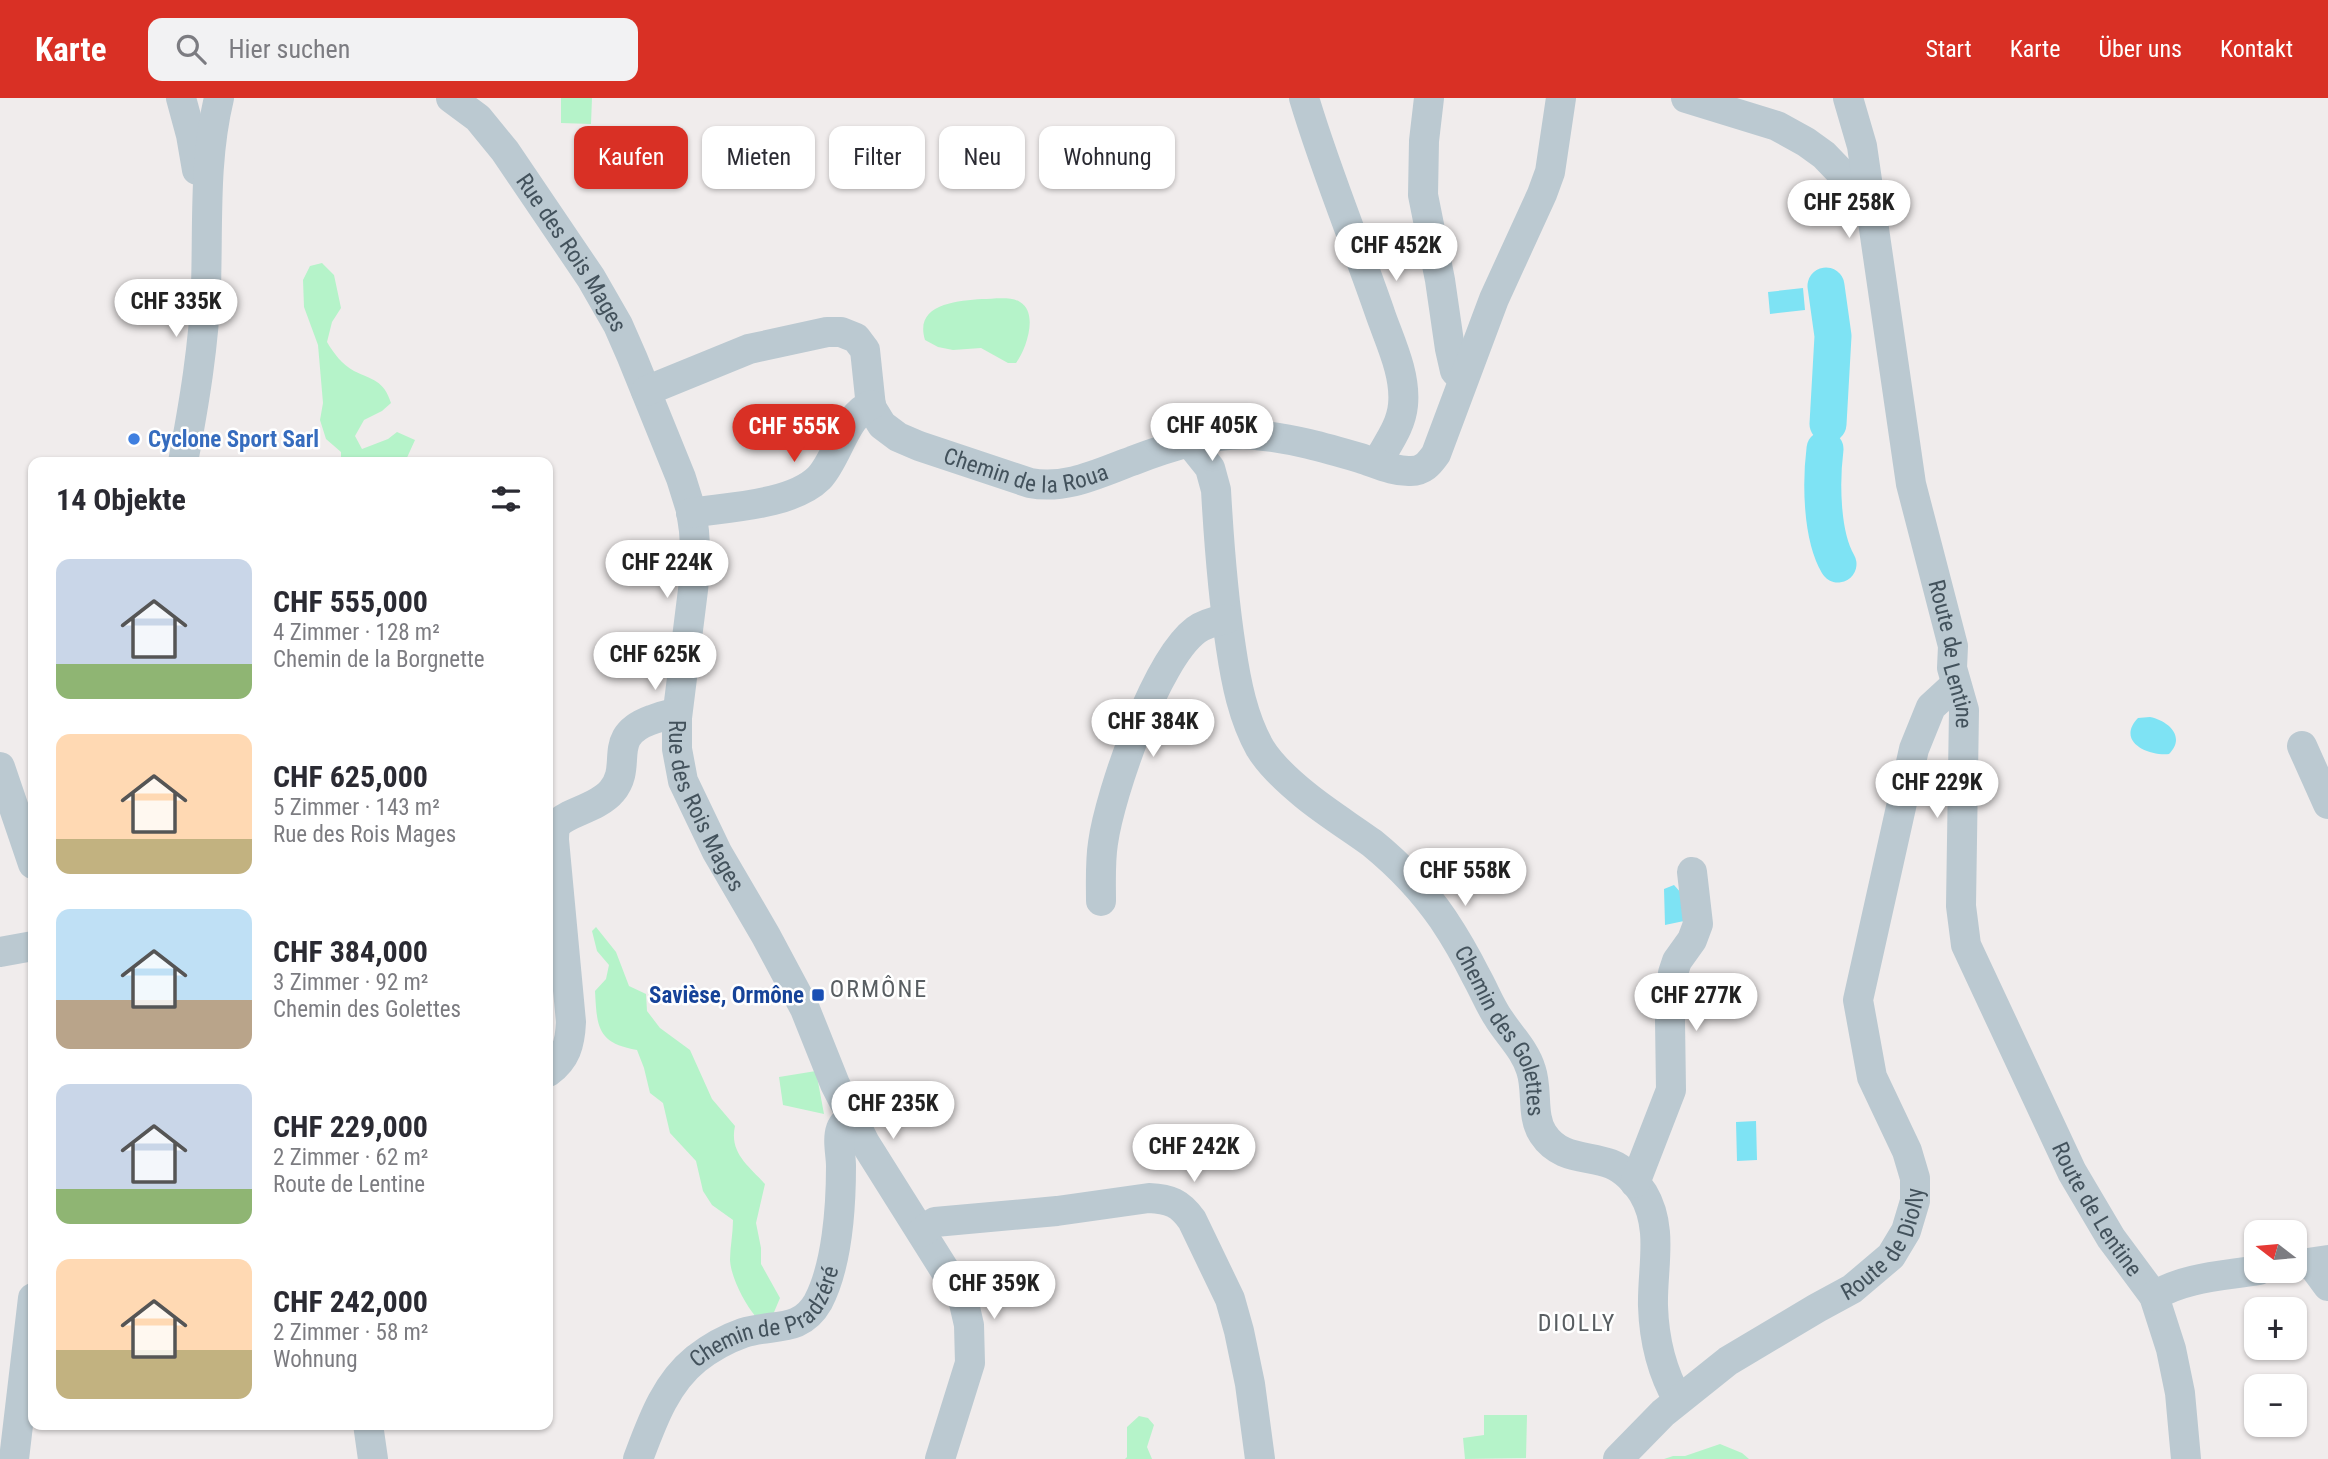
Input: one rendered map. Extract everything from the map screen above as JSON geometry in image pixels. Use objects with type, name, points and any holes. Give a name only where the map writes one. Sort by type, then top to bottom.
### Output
[{"type":"street","points":[[181,98],[191,135],[206,219]]},
{"type":"street","points":[[184,457],[204,320],[211,130],[219,98]]},
{"type":"street","points":[[1304,98],[1322,160],[1400,372],[1402,411],[1394,434],[1377,463]]},
{"type":"street","points":[[1429,98],[1424,141],[1423,195],[1455,371],[1463,379]]},
{"type":"street","name":"Chemin de la Roua","points":[[871,405],[873,414],[882,425],[908,441],[1015,478],[1045,485],[1090,477],[1142,457],[1215,435],[1259,435],[1311,444],[1397,470],[1422,469],[1436,454],[1494,299],[1542,194],[1550,172],[1560,98]]},
{"type":"street","points":[[1686,98],[1777,126],[1824,156],[1847,180],[1867,184]]},
{"type":"street","name":"Route de Lentine","points":[[1848,98],[1862,146],[1911,484],[1953,646],[1952,668],[1964,710],[1961,906],[1966,944],[2071,1172],[2111,1238],[2154,1296],[2174,1360],[2186,1459]]},
{"type":"street","name":"Rue des Rois Mages","points":[[458,100],[478,118],[505,151],[591,278],[618,325],[681,478],[691,513],[696,561],[677,713],[677,748],[683,781],[717,852],[805,1009],[835,1084],[852,1118],[963,1299],[969,1325],[970,1363],[940,1459]]},
{"type":"street","points":[[646,391],[749,349],[835,331],[852,335],[863,345],[867,358],[871,405],[862,409],[854,418],[823,473],[792,495],[691,513]]},
{"type":"street","name":"Chemin des Golettes","points":[[1190,443],[1213,474],[1226,619],[1243,705],[1264,753],[1303,793],[1393,861],[1430,902],[1472,968],[1498,1018],[1524,1056],[1533,1078],[1539,1126],[1547,1139],[1576,1157],[1612,1164],[1635,1183],[1648,1204],[1654,1227],[1655,1332],[1664,1369],[1678,1400]]},
{"type":"street","points":[[1101,901],[1101,859],[1105,827],[1126,760],[1147,706],[1163,674],[1188,639],[1200,628],[1226,619]]},
{"type":"street","name":"Route de Diolly","points":[[1618,1459],[1663,1413],[1728,1361],[1852,1289],[1891,1256],[1906,1231],[1915,1201],[1914,1178],[1907,1151],[1872,1077],[1858,1000],[1914,749],[1931,707],[1956,684]]},
{"type":"street","points":[[553,1068],[566,1054],[571,1022],[555,829],[559,822],[590,807],[614,788],[620,776],[625,739],[635,728],[677,713]]},
{"type":"street","points":[[2302,746],[2328,804]]},
{"type":"street","points":[[0,766],[28,849]]},
{"type":"street","points":[[1635,1183],[1671,1090],[1670,1021],[1673,974],[1676,961],[1692,940],[1698,924],[1692,872]]},
{"type":"street","points":[[0,952],[28,947]]},
{"type":"street","name":"Chemin de Pradzéré","points":[[638,1459],[666,1393],[698,1357],[742,1333],[794,1324],[811,1313],[828,1275],[838,1219],[840,1133],[843,1124],[852,1118]]},
{"type":"street","points":[[922,1232],[935,1222],[1057,1212],[1149,1198],[1176,1202],[1192,1220],[1230,1299],[1250,1384],[1260,1459]]},
{"type":"street","name":"Route de Lentine","points":[[2154,1296],[2190,1281],[2244,1272]]},
{"type":"street","points":[[14,1459],[28,1340]]},
{"type":"street","points":[[369,1430],[373,1459]]},
{"type":"green space","points":[[561,98],[592,98],[591,124],[561,123]]},
{"type":"green space","points":[[322,263],[334,275],[341,308],[332,322],[327,342],[335,355],[346,365],[381,385],[391,403],[364,420],[355,436],[362,449],[388,439],[397,432],[415,440],[407,457],[341,457],[341,452],[326,439],[320,420],[323,403],[318,345],[304,307],[303,280],[310,266]]},
{"type":"green space","points":[[1012,299],[1026,307],[1029,314],[1029,332],[1024,350],[1016,363],[1008,363],[981,348],[953,350],[938,347],[925,340],[923,328],[931,312],[950,303]]},
{"type":"green space","points":[[596,927],[616,952],[629,986],[646,994],[647,1011],[660,1028],[690,1050],[712,1099],[735,1126],[734,1136],[738,1151],[765,1184],[756,1223],[761,1264],[780,1298],[772,1317],[756,1317],[739,1290],[730,1260],[733,1220],[712,1205],[703,1191],[696,1161],[670,1133],[663,1103],[650,1093],[637,1050],[614,1043],[602,1031],[595,991],[606,979],[609,965],[597,951],[592,931]]},
{"type":"green space","points":[[816,1071],[824,1114],[783,1105],[779,1077]]},
{"type":"green space","points":[[1484,1415],[1527,1415],[1526,1458],[1465,1459],[1463,1438],[1484,1435]]},
{"type":"green space","points":[[1139,1416],[1148,1418],[1154,1425],[1147,1447],[1152,1459],[1125,1459],[1127,1427]]},
{"type":"green space","points":[[1720,1444],[1742,1453],[1749,1459],[1664,1459],[1685,1456]]},
{"type":"water","points":[[1803,288],[1805,310],[1770,314],[1768,292]]},
{"type":"water","points":[[2150,717],[2163,722],[2173,731],[2176,742],[2169,754],[2144,750],[2132,740],[2132,726],[2138,718]]},
{"type":"water","points":[[1674,885],[1682,894],[1684,921],[1665,925],[1664,889]]},
{"type":"water","points":[[1756,1121],[1757,1160],[1737,1161],[1736,1122]]},
{"type":"waterway","points":[[1826,286],[1833,336],[1828,424]]},
{"type":"waterway","points":[[1825,449],[1825,523],[1838,564]]},
{"type":"place","name":"Cyclone Sport Sarl","points":[[134,439]]},
{"type":"place","name":"Savièse, Ormône","points":[[818,995]]},
{"type":"district","name":"ORMÔNE","points":[[879,989]]},
{"type":"district","name":"DIOLLY","points":[[1577,1323]]}]
